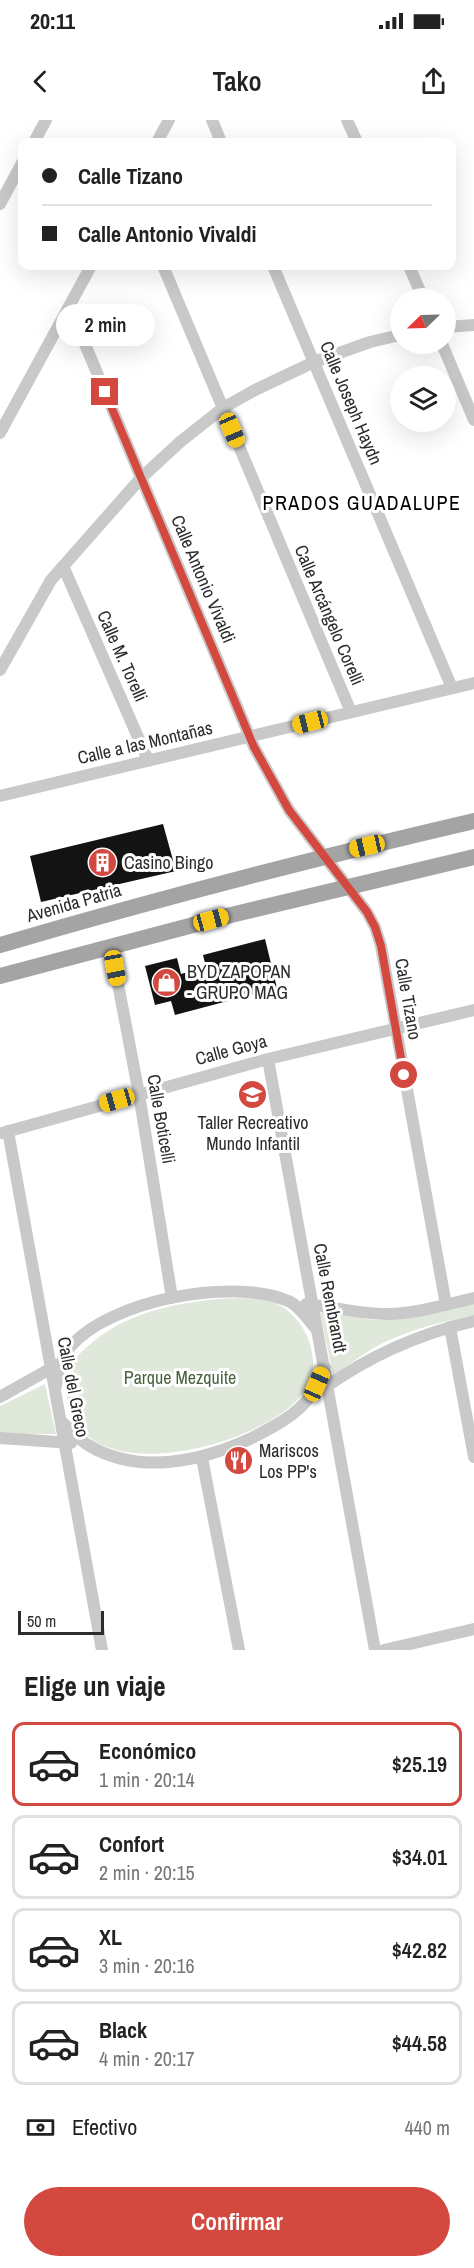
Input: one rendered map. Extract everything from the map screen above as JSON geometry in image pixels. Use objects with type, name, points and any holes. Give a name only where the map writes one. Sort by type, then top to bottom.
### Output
[{"type":"main road","name":"Avenida Patria","points":[[0,945],[102,915],[324,856],[474,821]]},
{"type":"main road","points":[[0,976],[474,857]]},
{"type":"street","points":[[36,138],[46,120]]},
{"type":"street","points":[[159,138],[169,120]]},
{"type":"street","points":[[212,120],[219,138]]},
{"type":"street","points":[[347,120],[355,138]]},
{"type":"street","points":[[0,204],[18,170]]},
{"type":"street","points":[[0,434],[4,416],[89,270]]},
{"type":"street","name":"Calle Arcángelo Corelli","points":[[165,270],[351,712]]},
{"type":"street","name":"Calle Joseph Haydn","points":[[275,270],[452,688]]},
{"type":"street","points":[[411,270],[419,288]]},
{"type":"street","name":"Calle Antonio Vivaldi","points":[[69,306],[250,736],[289,810],[324,856]]},
{"type":"street","points":[[456,326],[474,325]]},
{"type":"street","points":[[0,670],[51,580],[141,478],[180,442],[223,408],[255,390],[314,362],[390,337]]},
{"type":"street","points":[[446,354],[474,420]]},
{"type":"street","name":"Calle M. Torelli","points":[[63,566],[148,760]]},
{"type":"street","name":"Calle a las Montañas","points":[[0,796],[474,683]]},
{"type":"street","name":"Calle Tizano","points":[[324,856],[367,912],[375,927],[396,1029],[446,1305]]},
{"type":"street","name":"Calle Boticelli","points":[[111,947],[139,1094],[172,1298]]},
{"type":"street","name":"Calle Goya","points":[[4,1132],[268,1059],[474,1010]]},
{"type":"street","name":"Calle Rembrandt","points":[[268,1059],[375,1650]]},
{"type":"street","name":"Calle del Greco","points":[[4,1132],[55,1365],[55,1390],[102,1650]]},
{"type":"street","points":[[0,1397],[55,1365],[69,1348],[94,1328],[120,1314],[172,1298],[207,1292],[238,1292],[270,1295],[291,1302],[391,1314],[474,1298]]},
{"type":"street","points":[[291,1302],[317,1331]]},
{"type":"street","points":[[0,1438],[88,1445],[121,1458],[141,1462],[202,1458],[276,1425],[328,1385],[388,1349],[423,1334],[474,1321]]},
{"type":"street","points":[[450,1327],[474,1457]]},
{"type":"street","points":[[308,1400],[325,1367]]},
{"type":"street","points":[[60,1420],[88,1445]]},
{"type":"street","points":[[202,1458],[239,1650]]},
{"type":"street","points":[[384,1650],[474,1629]]},
{"type":"green space","name":"Parque Mezquite","points":[[217,1299],[261,1299],[275,1303],[297,1319],[310,1343],[313,1370],[302,1395],[284,1412],[258,1427],[227,1440],[193,1449],[159,1454],[127,1452],[99,1444],[79,1427],[68,1404],[66,1377],[71,1364],[84,1350],[116,1326],[148,1312]]},
{"type":"green space","points":[[474,1303],[474,1315],[427,1326],[392,1339],[333,1375],[320,1312],[372,1320],[401,1319]]},
{"type":"green space","points":[[45,1384],[56,1434],[0,1434],[0,1406]]},
{"type":"building","name":"Casino Bingo","points":[[163,824],[176,871],[41,902],[30,856]]},
{"type":"building","points":[[265,939],[277,988],[175,1015],[171,1001],[155,1005],[145,966],[177,958],[181,974],[206,967],[203,955]]},
{"type":"place","name":"Casino Bingo","points":[[103,863]]},
{"type":"place","name":"BYD ZAPOPAN - GRUPO MAG","points":[[166,982]]},
{"type":"place","name":"Taller Recreativo Mundo Infantil","points":[[253,1094]]},
{"type":"place","name":"Mariscos Los PP's","points":[[238,1461]]},
{"type":"district","name":"PRADOS GUADALUPE","points":[[362,503]]},
{"type":"route","points":[[105,392],[254,747],[289,810],[367,912],[375,927],[381,946],[404,1075]]}]
